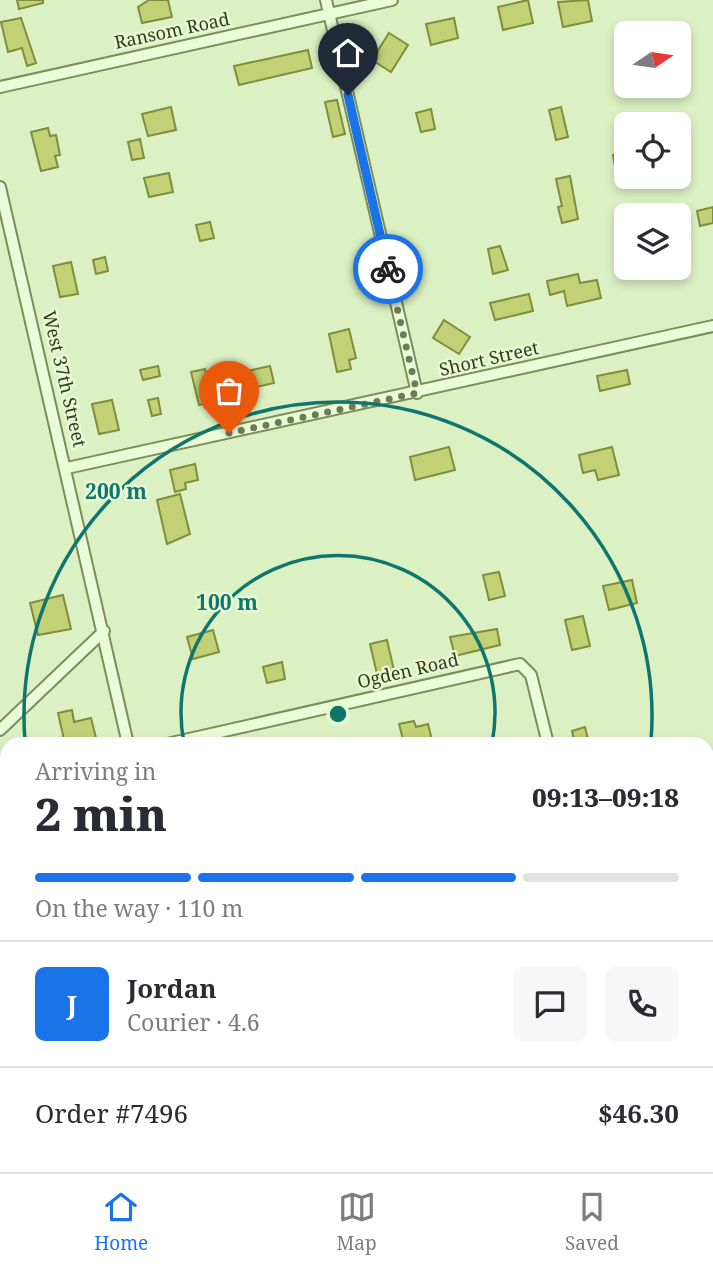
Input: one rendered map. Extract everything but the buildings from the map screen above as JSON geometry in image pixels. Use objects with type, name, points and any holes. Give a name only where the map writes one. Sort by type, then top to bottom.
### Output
[{"type":"street","points":[[326,0],[417,393]]},
{"type":"street","name":"Ransom Road","points":[[0,86],[392,0]]},
{"type":"street","name":"West 37th Street","points":[[0,187],[67,468],[127,737]]},
{"type":"street","name":"Short Street","points":[[67,468],[713,326]]},
{"type":"street","points":[[0,730],[104,631]]},
{"type":"street","name":"Ogden Road","points":[[198,737],[520,664],[531,676],[546,737]]},
{"type":"way so far","points":[[229,433],[417,393],[388,269]]},
{"type":"route","points":[[348,95],[388,269]]}]
